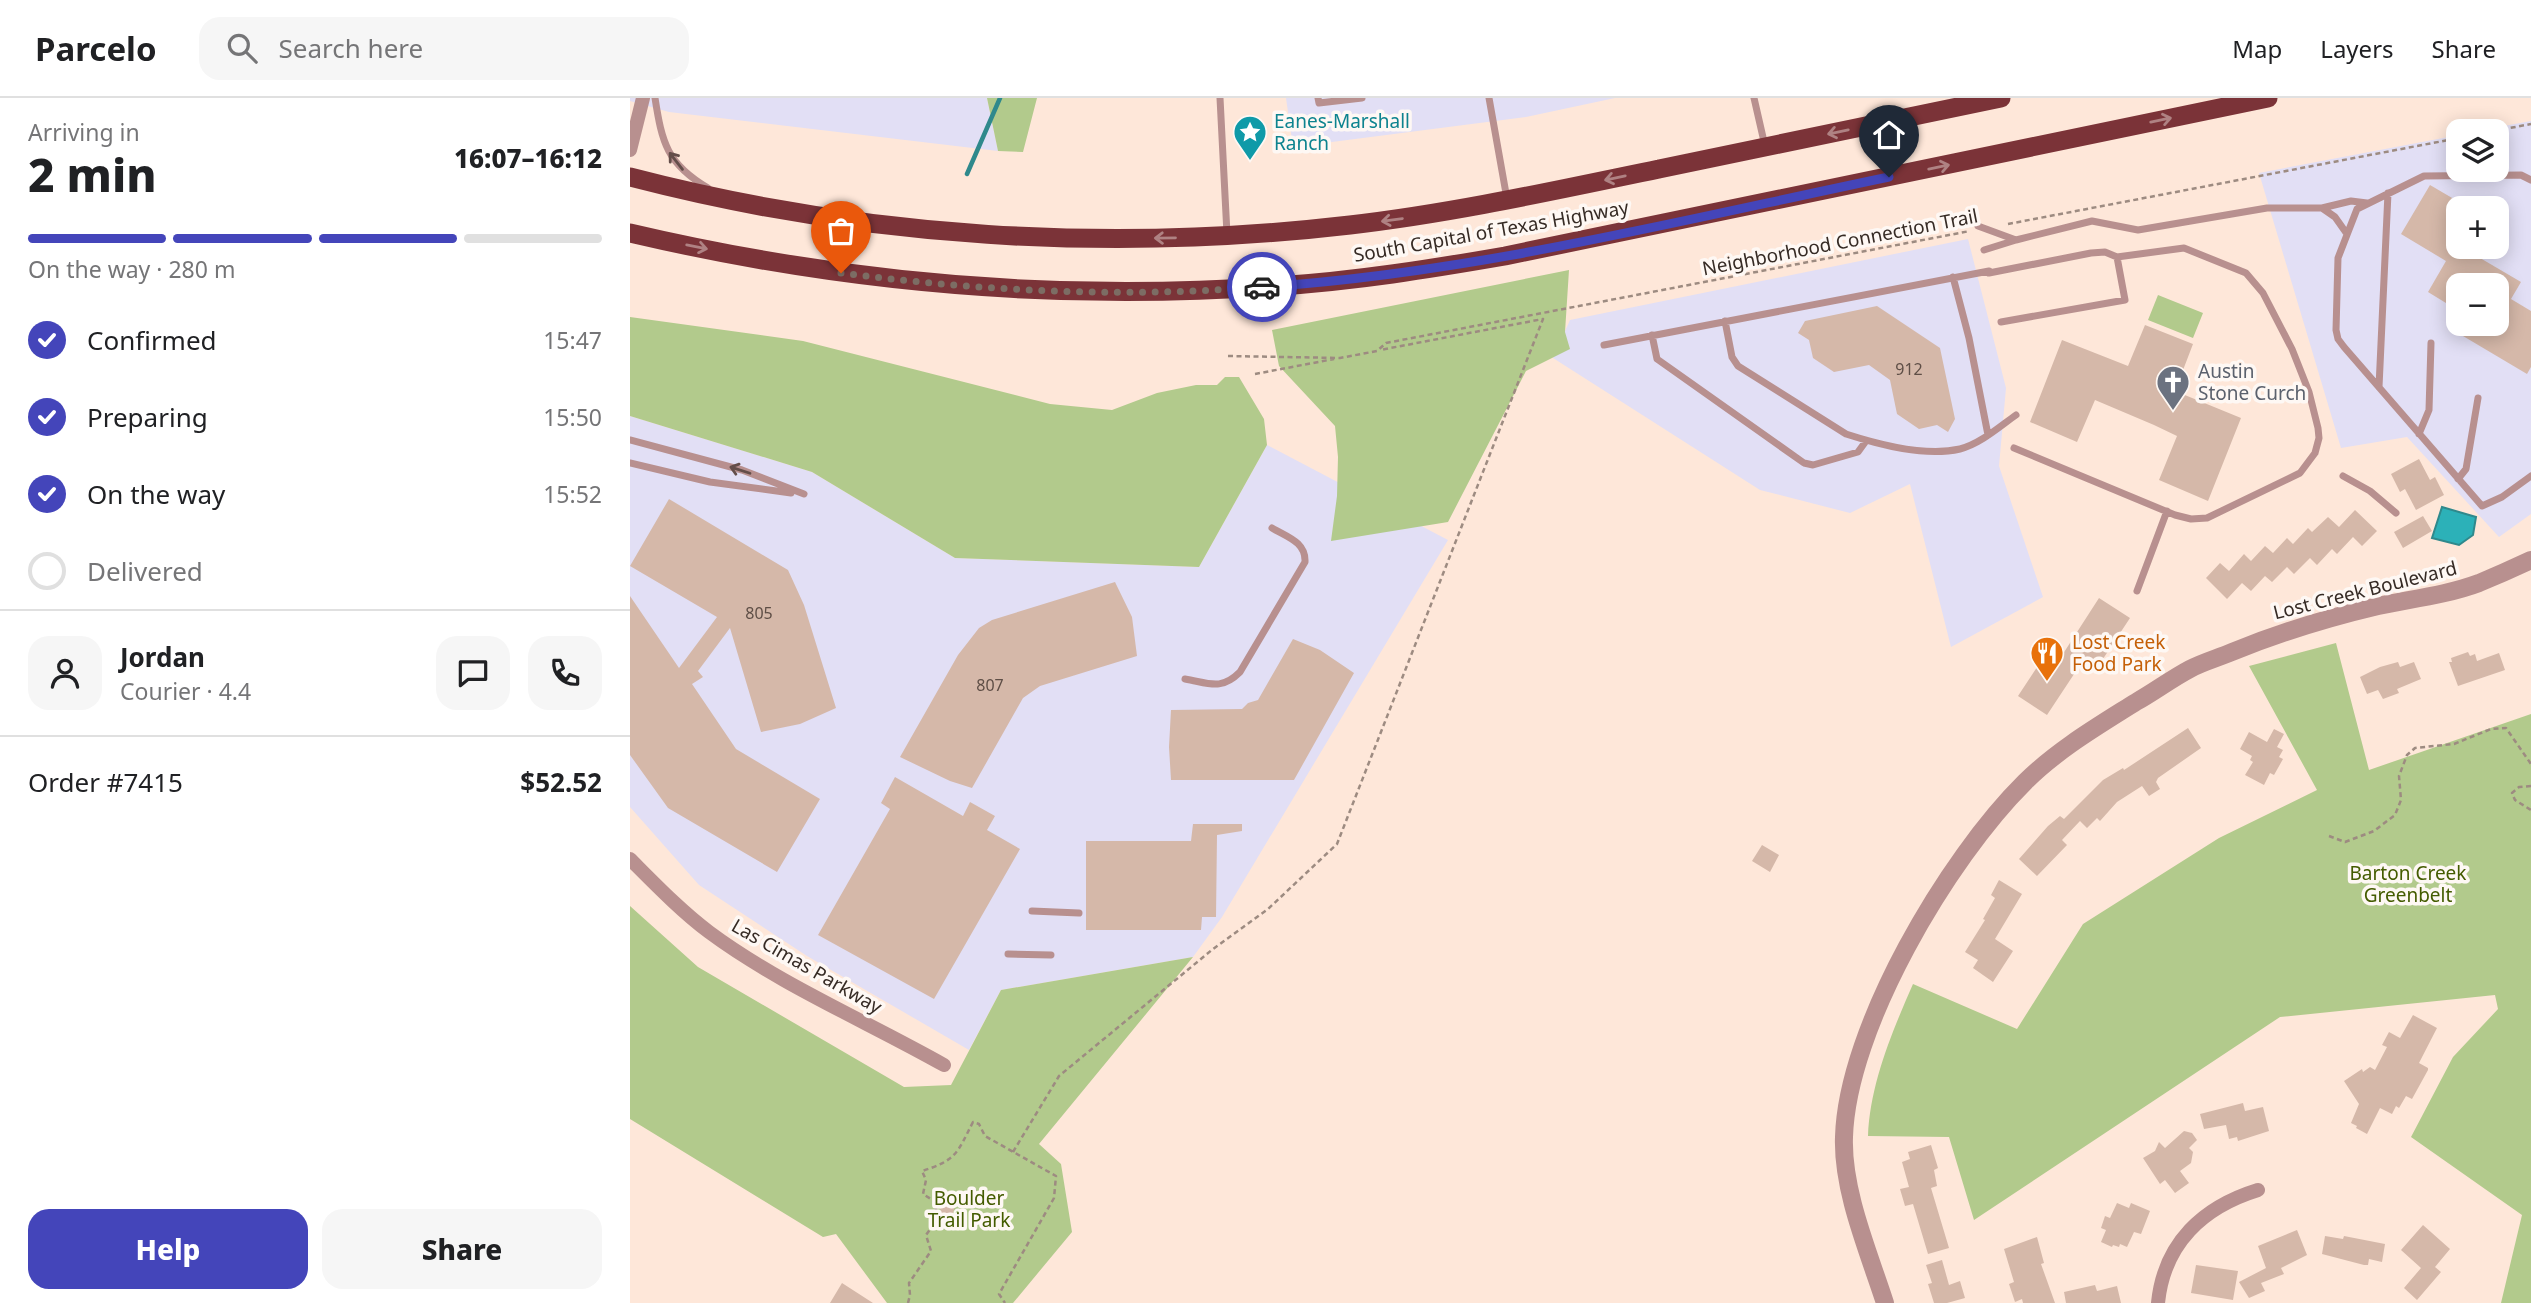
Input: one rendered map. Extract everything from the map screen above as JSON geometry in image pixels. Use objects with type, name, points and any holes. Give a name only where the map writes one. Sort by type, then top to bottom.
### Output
[{"type":"highway","name":"South Capital of Texas Highway","points":[[630,177],[730,200],[853,220],[956,232],[1070,238],[1227,235],[1362,224],[1507,200],[2001,98]]},
{"type":"highway","name":"South Capital of Texas Highway","points":[[630,233],[799,267],[968,287],[1119,293],[1289,285],[1414,272],[1533,251],[2268,98]]},
{"type":"street","points":[[630,150],[643,98]]},
{"type":"street","name":"Lost Creek Boulevard","points":[[1885,1303],[1847,1174],[1844,1139],[1851,1092],[1867,1036],[1906,950],[1947,880],[2025,782],[2070,745],[2190,669],[2287,629],[2476,584],[2531,560]]},
{"type":"street","name":"Las Cimas Parkway","points":[[630,859],[664,894],[709,932],[750,959],[944,1065]]},
{"type":"street","points":[[2158,1303],[2165,1269],[2179,1242],[2197,1221],[2233,1198],[2258,1190]]},
{"type":"lane","points":[[655,98],[663,139],[671,158],[685,173],[730,200]]},
{"type":"lane","points":[[1220,98],[1227,235]]},
{"type":"lane","points":[[1318,98],[1319,103],[1362,98]]},
{"type":"lane","points":[[1489,98],[1507,200]]},
{"type":"lane","points":[[1754,98],[1765,147]]},
{"type":"lane","points":[[2531,180],[2521,175],[2424,176],[2357,209],[2338,258],[2337,339],[2482,506],[2502,497],[2531,476]]},
{"type":"lane","points":[[2379,388],[2388,193]]},
{"type":"lane","points":[[1984,250],[2092,221],[2138,230],[2267,208],[2322,208],[2351,201],[2368,203]]},
{"type":"lane","points":[[2322,208],[2335,216],[2347,234]]},
{"type":"lane","points":[[1981,228],[2016,240]]},
{"type":"lane","points":[[1604,345],[2091,253],[2105,252],[2118,257],[2184,248],[2246,273],[2263,293],[2292,349],[2309,392],[2319,438],[2315,453],[2300,472],[2207,518],[2191,519],[2014,448]]},
{"type":"lane","points":[[2001,322],[2125,300],[2118,257]]},
{"type":"lane","points":[[1953,277],[1969,338],[1988,435]]},
{"type":"lane","points":[[1725,321],[1732,357],[1738,366],[1846,434],[1866,441],[1920,450],[1962,449],[2016,415]]},
{"type":"lane","points":[[1652,335],[1657,359],[1804,463],[1813,465],[1858,452],[1866,441]]},
{"type":"lane","points":[[2419,434],[2429,410],[2431,343]]},
{"type":"lane","points":[[2458,479],[2466,468],[2478,398]]},
{"type":"lane","points":[[630,440],[742,470],[804,494],[710,482],[630,463]]},
{"type":"lane","points":[[2343,476],[2370,491],[2396,513]]},
{"type":"lane","points":[[2137,591],[2167,511]]},
{"type":"lane","points":[[1185,679],[1221,686],[1231,681],[1240,672],[1305,562],[1306,552],[1301,545],[1272,528]]},
{"type":"lane","points":[[1032,911],[1079,913]]},
{"type":"lane","points":[[1008,954],[1051,955]]},
{"type":"path","points":[[2509,128],[2531,124]]},
{"type":"path","name":"Neighborhood Connection Trail","points":[[1228,356],[1340,358],[1377,351],[1386,343],[2446,140]]},
{"type":"path","points":[[1013,1152],[1059,1076],[1213,948],[1268,909],[1337,844],[1543,319],[1377,351]]},
{"type":"path","points":[[1255,374],[1340,358]]},
{"type":"path","points":[[2329,836],[2345,842],[2374,831],[2395,815],[2401,800],[2399,776],[2407,755],[2415,748],[2454,744],[2491,729],[2506,728],[2531,764]]},
{"type":"path","points":[[2531,786],[2519,787],[2512,793],[2515,800],[2531,810]]},
{"type":"path","points":[[908,1303],[909,1283],[931,1251],[926,1235],[938,1218],[934,1201],[923,1194],[926,1180],[922,1171],[941,1165],[956,1155],[973,1122],[979,1124],[985,1136],[1056,1176],[1054,1198],[999,1294],[1005,1303]]},
{"type":"shaded area","points":[[630,98],[987,98],[998,151],[669,112],[630,101]]},
{"type":"shaded area","points":[[1286,98],[1615,98],[1526,117],[1293,147]]},
{"type":"shaded area","points":[[2531,121],[2531,514],[2499,537],[2407,437],[2341,448],[2259,173],[2446,137],[2446,182],[2509,182],[2509,125]]},
{"type":"shaded area","points":[[1968,239],[2006,388],[1999,466],[2043,597],[1951,647],[1910,484],[1850,513],[1760,490],[1553,358],[1570,320]]},
{"type":"shaded area","points":[[630,416],[812,472],[955,558],[1199,567],[1267,445],[1448,540],[1222,917],[1193,957],[1001,990],[969,1050],[807,956],[699,885],[630,807]]},
{"type":"green space","points":[[987,98],[1037,98],[1023,152],[998,151]]},
{"type":"green space","points":[[1569,270],[1565,332],[1570,349],[1526,371],[1448,522],[1331,541],[1337,496],[1338,457],[1335,426],[1279,366],[1272,330]]},
{"type":"green space","points":[[2158,295],[2203,313],[2193,338],[2148,320]]},
{"type":"green space","points":[[630,317],[803,341],[1050,404],[1112,410],[1157,393],[1196,385],[1217,385],[1225,377],[1239,377],[1264,419],[1267,445],[1199,567],[955,558],[812,472],[630,416]]},
{"type":"green space","name":"Barton Creek Greenbelt","points":[[2336,643],[2369,770],[2531,714],[2531,1303],[2501,1303],[2522,1215],[2411,1137],[2453,1057],[2498,1009],[2495,995],[2280,1017],[1974,1220],[1949,1137],[1868,1136],[1878,1078],[1890,1039],[1913,984],[2017,1029],[2083,924],[2219,838],[2317,790],[2249,666]]},
{"type":"green space","name":"Boulder Trail Park","points":[[630,906],[698,967],[904,1087],[951,1085],[1001,990],[1193,957],[1039,1144],[1061,1164],[1072,1232],[1013,1303],[887,1303],[836,1234],[823,1237],[630,1119]]},
{"type":"water","points":[[2442,507],[2476,517],[2473,535],[2459,545],[2432,538]]},
{"type":"building","points":[[2430,185],[2449,196],[2446,196],[2446,259],[2482,259],[2506,273],[2446,273],[2446,303],[2428,292],[2446,261],[2401,234]]},
{"type":"building","points":[[2509,275],[2521,282],[2511,299],[2531,311],[2531,367],[2527,374],[2463,336],[2509,336]]},
{"type":"building","points":[[1877,306],[1940,348],[1955,419],[1948,432],[1937,425],[1919,429],[1897,414],[1890,380],[1869,365],[1834,372],[1813,358],[1809,340],[1798,333],[1805,321]]},
{"type":"building","name":"Austin Stone Curch","points":[[2145,325],[2193,344],[2175,391],[2241,418],[2208,501],[2159,480],[2177,436],[2154,425],[2095,400],[2077,442],[2030,422],[2062,340],[2128,366]]},
{"type":"building","points":[[2419,459],[2430,480],[2435,477],[2444,495],[2416,510],[2405,489],[2400,492],[2391,474]]},
{"type":"building","points":[[669,499],[788,570],[804,605],[836,708],[800,724],[761,732],[730,628],[698,671],[703,677],[692,684],[736,749],[820,799],[777,872],[668,808],[630,755],[630,596],[679,668],[717,617],[630,566]]},
{"type":"building","points":[[2355,510],[2377,531],[2362,546],[2353,537],[2337,554],[2332,549],[2317,565],[2310,558],[2294,574],[2287,567],[2272,582],[2265,576],[2251,591],[2242,583],[2227,599],[2206,578],[2220,563],[2229,571],[2244,554],[2251,561],[2265,546],[2273,553],[2287,538],[2293,544],[2308,528],[2312,532],[2328,517],[2339,527]]},
{"type":"building","points":[[2423,516],[2432,531],[2403,548],[2394,532]]},
{"type":"building","points":[[1115,582],[1132,617],[1137,656],[1040,686],[1023,698],[972,788],[950,781],[900,757],[958,655],[979,628],[992,620]]},
{"type":"building","points":[[2099,598],[2130,618],[2097,668],[2084,659],[2047,715],[2018,696],[2047,652],[2059,660]]},
{"type":"building","points":[[1293,639],[1320,650],[1354,673],[1294,780],[1171,780],[1171,710],[1242,709],[1248,703],[1258,700]]},
{"type":"building","points":[[2468,652],[2470,656],[2475,654],[2477,661],[2499,653],[2505,670],[2458,686],[2449,662],[2452,662],[2451,658]]},
{"type":"building","points":[[2398,662],[2400,667],[2414,662],[2421,679],[2397,689],[2399,693],[2383,699],[2378,690],[2367,694],[2360,677]]},
{"type":"building","points":[[2188,728],[2201,748],[2158,778],[2156,782],[2160,789],[2149,796],[2142,786],[2117,802],[2100,821],[2097,818],[2087,828],[2080,821],[2062,840],[2067,845],[2037,876],[2019,859],[2048,826],[2060,816],[2064,819],[2103,780],[2123,768],[2124,770]]},
{"type":"building","points":[[2274,729],[2284,734],[2277,747],[2283,750],[2279,757],[2283,759],[2274,775],[2270,773],[2264,785],[2245,775],[2253,762],[2250,760],[2252,756],[2240,749],[2249,732],[2267,742]]},
{"type":"building","points":[[895,777],[963,816],[970,802],[995,816],[987,830],[1020,849],[934,999],[818,935],[890,809],[881,803]]},
{"type":"building","points":[[1193,824],[1242,824],[1242,831],[1217,835],[1216,917],[1202,917],[1201,930],[1086,930],[1086,841],[1191,841]]},
{"type":"building","points":[[1762,845],[1779,855],[1770,872],[1752,861]]},
{"type":"building","points":[[1999,880],[2022,894],[1995,939],[2013,951],[1993,982],[1973,968],[1978,960],[1965,952],[1985,920],[1983,919],[1995,898],[1991,895]]},
{"type":"building","points":[[2413,1015],[2437,1028],[2419,1063],[2428,1070],[2412,1099],[2406,1096],[2392,1114],[2380,1108],[2367,1134],[2351,1123],[2359,1104],[2344,1081],[2362,1069],[2363,1072],[2370,1067],[2375,1070],[2387,1047],[2382,1045],[2389,1032],[2400,1038]]},
{"type":"building","points":[[2243,1103],[2245,1111],[2263,1107],[2269,1131],[2238,1141],[2237,1137],[2229,1139],[2226,1125],[2204,1129],[2200,1114]]},
{"type":"building","points":[[2184,1131],[2192,1133],[2197,1140],[2189,1148],[2193,1152],[2191,1163],[2180,1171],[2189,1183],[2175,1193],[2165,1180],[2160,1184],[2143,1158],[2155,1151],[2159,1142],[2165,1148]]},
{"type":"building","points":[[1931,1145],[1938,1168],[1934,1170],[1937,1186],[1931,1188],[1949,1248],[1928,1254],[1913,1204],[1905,1206],[1900,1189],[1909,1187],[1902,1162],[1910,1159],[1908,1152]]},
{"type":"building","points":[[938,1199],[956,1200],[953,1214],[942,1217]]},
{"type":"building","points":[[2117,1203],[2129,1208],[2131,1203],[2150,1211],[2141,1234],[2134,1232],[2127,1247],[2120,1244],[2119,1247],[2112,1247],[2101,1242],[2106,1230],[2101,1228],[2105,1216],[2110,1218]]},
{"type":"building","points":[[2423,1225],[2450,1249],[2435,1267],[2441,1272],[2417,1300],[2404,1288],[2421,1268],[2401,1250]]},
{"type":"building","points":[[2297,1230],[2307,1255],[2281,1268],[2284,1274],[2261,1283],[2265,1291],[2249,1298],[2239,1282],[2266,1268],[2258,1246]]},
{"type":"building","points":[[2325,1236],[2343,1239],[2344,1236],[2385,1244],[2382,1262],[2369,1259],[2368,1265],[2364,1265],[2322,1254]]},
{"type":"building","points":[[2037,1237],[2044,1263],[2041,1264],[2055,1303],[2023,1303],[2022,1299],[2015,1302],[2009,1284],[2014,1282],[2004,1249]]},
{"type":"building","points":[[1942,1260],[1949,1285],[1960,1281],[1965,1298],[1934,1303],[1928,1284],[1932,1283],[1926,1265]]},
{"type":"building","points":[[2196,1265],[2238,1271],[2233,1300],[2191,1293]]},
{"type":"building","points":[[842,1283],[873,1303],[830,1303]]},
{"type":"building","points":[[2095,1285],[2097,1291],[2117,1286],[2121,1303],[2066,1303],[2064,1292]]},
{"type":"waterway","points":[[967,174],[1000,98]]},
{"type":"way so far","points":[[841,273],[996,289],[1110,293],[1262,287]]},
{"type":"place","name":"Eanes-Marshall Ranch","points":[[1250,162]]},
{"type":"place","name":"Austin Stone Curch","points":[[2173,412]]},
{"type":"place","name":"Lost Creek Food Park","points":[[2047,683]]},
{"type":"route","points":[[1262,287],[1414,272],[1561,245],[1889,177]]}]
